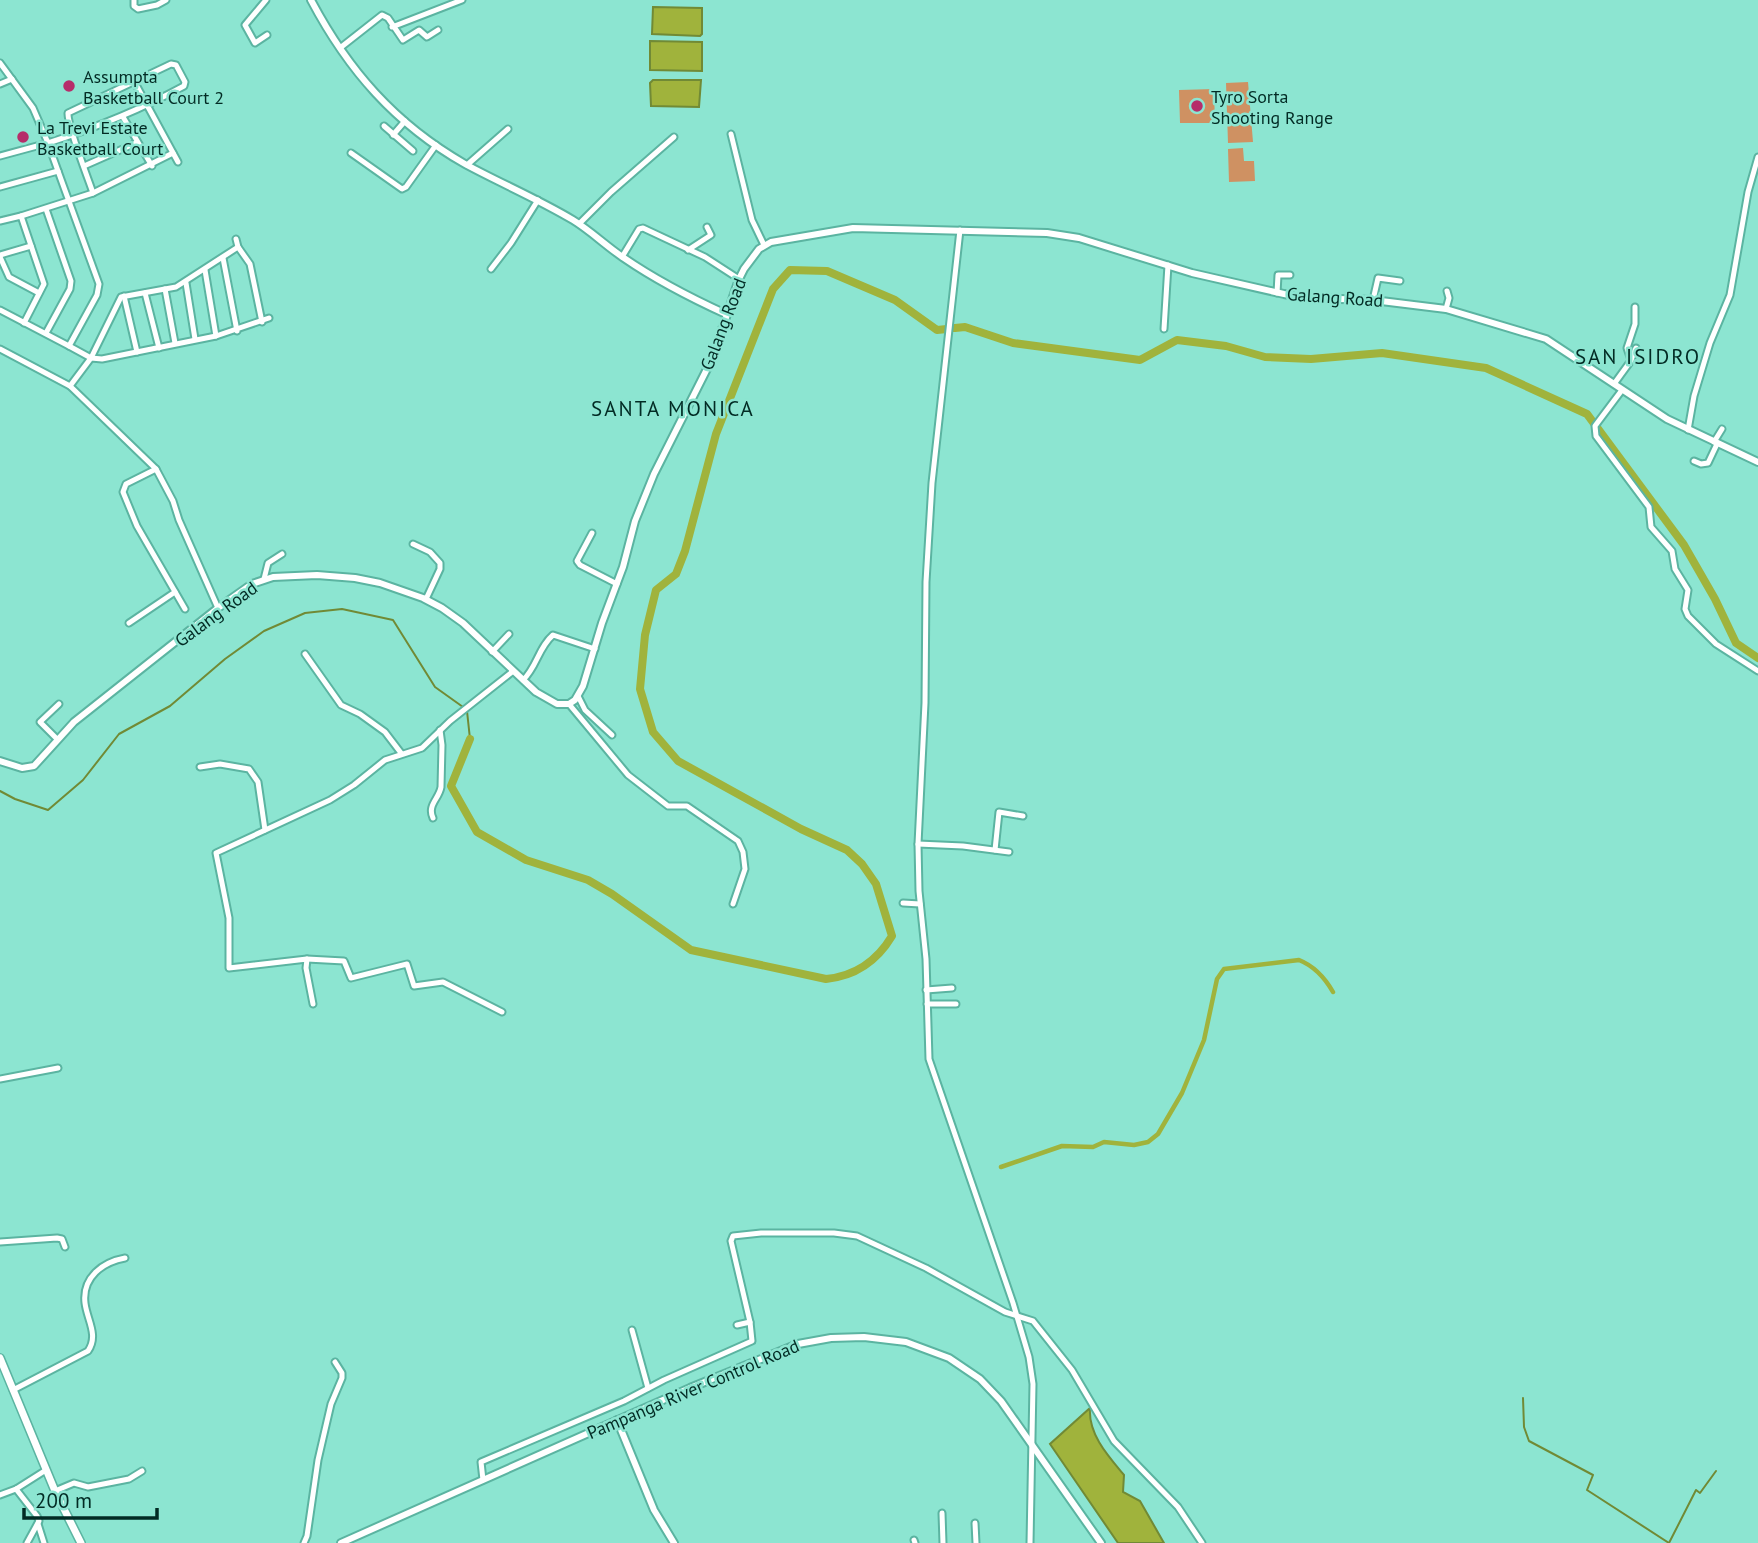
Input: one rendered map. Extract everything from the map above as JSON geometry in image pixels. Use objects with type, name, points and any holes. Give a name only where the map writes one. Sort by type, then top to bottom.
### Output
[{"type":"main road","points":[[0,1361],[55,1491],[81,1543]]},
{"type":"street","points":[[134,0],[134,6],[138,9],[166,0]]},
{"type":"street","points":[[266,0],[245,25],[255,43],[267,35]]},
{"type":"street","points":[[311,0],[340,48],[376,96],[436,145],[467,165],[538,200],[579,224],[622,257],[671,287],[726,314]]},
{"type":"street","points":[[393,27],[462,0]]},
{"type":"street","points":[[340,48],[382,15],[388,18],[407,47]]},
{"type":"street","points":[[403,40],[419,30],[427,37],[438,30]]},
{"type":"street","points":[[0,63],[33,108],[99,284],[97,295],[69,345]]},
{"type":"street","points":[[0,156],[48,144],[74,135],[122,117],[148,106],[184,86],[185,82],[176,65],[171,64],[68,113],[67,117],[74,135],[93,194]]},
{"type":"street","points":[[0,84],[12,79]]},
{"type":"street","points":[[135,83],[178,162]]},
{"type":"street","points":[[122,117],[152,166]]},
{"type":"street","points":[[393,135],[405,121]]},
{"type":"street","points":[[384,126],[413,151]]},
{"type":"street","points":[[467,165],[508,129]]},
{"type":"street","points":[[731,134],[752,220],[764,245]]},
{"type":"street","points":[[579,224],[674,137]]},
{"type":"street","points":[[84,166],[136,143]]},
{"type":"street","points":[[351,153],[402,189],[411,181],[436,145]]},
{"type":"street","points":[[0,221],[93,194],[173,153]]},
{"type":"street","points":[[1688,430],[1694,396],[1710,343],[1730,295],[1748,192],[1758,157]]},
{"type":"street","points":[[0,187],[58,171]]},
{"type":"street","points":[[491,269],[538,200]]},
{"type":"street","points":[[46,209],[71,285],[46,334]]},
{"type":"street","points":[[21,216],[44,281],[24,323]]},
{"type":"street","points":[[688,250],[711,235],[707,227]]},
{"type":"street","points":[[622,257],[639,229],[643,228],[738,279]]},
{"type":"street","name":"Galang Road","points":[[0,761],[22,768],[34,766],[74,722],[242,590],[264,579],[299,575],[355,578],[380,583],[426,599],[463,623],[512,672],[549,701],[569,704],[578,696],[595,649],[635,521],[654,474],[712,359],[738,279],[751,257],[764,245],[810,234],[852,228],[1039,232],[1079,238],[1192,273],[1277,293],[1307,298],[1373,300],[1446,309],[1546,339],[1688,430],[1758,462]]},
{"type":"street","points":[[960,230],[932,483],[918,844],[920,904],[926,959],[929,1059],[967,1165],[1029,1357],[1032,1380],[1030,1543]]},
{"type":"street","points":[[236,239],[238,247],[250,264],[262,322]]},
{"type":"street","points":[[31,246],[0,256],[9,277],[39,293]]},
{"type":"street","points":[[122,296],[186,283],[238,247]]},
{"type":"street","points":[[223,258],[237,331]]},
{"type":"street","points":[[1164,329],[1168,265]]},
{"type":"street","points":[[205,270],[216,337]]},
{"type":"street","points":[[1277,293],[1278,275],[1290,275]]},
{"type":"street","points":[[1373,300],[1378,278],[1400,281]]},
{"type":"street","points":[[186,283],[195,339]]},
{"type":"street","points":[[117,288],[122,296],[137,352]]},
{"type":"street","points":[[166,289],[175,344]]},
{"type":"street","points":[[1446,309],[1449,298],[1447,291]]},
{"type":"street","points":[[145,293],[159,348]]},
{"type":"street","points":[[70,386],[91,358],[122,296]]},
{"type":"street","points":[[1631,360],[1627,348],[1635,324],[1635,307]]},
{"type":"street","points":[[0,310],[91,358],[102,359],[216,337],[269,318]]},
{"type":"street","points":[[1614,384],[1636,348]]},
{"type":"street","points":[[0,349],[70,386],[156,468],[173,501],[218,608]]},
{"type":"street","points":[[1622,390],[1595,426],[1594,432],[1649,508],[1651,527],[1672,551],[1675,569],[1688,590],[1685,609],[1688,616],[1716,644],[1758,671]]},
{"type":"street","points":[[1694,461],[1704,465],[1708,463],[1722,429]]},
{"type":"street","points":[[156,468],[126,484],[123,492],[137,526],[185,609]]},
{"type":"street","points":[[592,533],[577,561],[617,584]]},
{"type":"street","points":[[413,544],[430,552],[440,564],[426,599]]},
{"type":"street","points":[[264,579],[268,563],[282,554]]},
{"type":"street","points":[[129,623],[174,592]]},
{"type":"street","points":[[492,652],[509,634]]},
{"type":"street","points":[[523,680],[534,668],[539,653],[553,635],[595,649]]},
{"type":"street","points":[[305,654],[341,705],[360,714],[385,732],[401,754]]},
{"type":"street","points":[[502,1012],[443,982],[414,986],[407,964],[351,978],[344,961],[307,959],[233,969],[228,965],[229,918],[216,853],[330,800],[354,785],[375,766],[422,748],[460,712],[512,672]]},
{"type":"street","points":[[578,696],[583,708],[612,735]]},
{"type":"street","points":[[57,739],[40,722],[59,704]]},
{"type":"street","points":[[569,704],[628,775],[668,806],[687,806],[738,841],[746,869],[733,904]]},
{"type":"street","points":[[433,818],[433,801],[440,793],[441,787],[440,730]]},
{"type":"street","points":[[201,767],[220,764],[249,769],[258,782],[265,830]]},
{"type":"street","points":[[995,850],[999,812],[1023,816]]},
{"type":"street","points":[[918,844],[1009,852]]},
{"type":"street","points":[[903,903],[920,904]]},
{"type":"street","points":[[307,959],[306,968],[313,1004]]},
{"type":"street","points":[[926,990],[952,988]]},
{"type":"street","points":[[927,1004],[956,1004]]},
{"type":"street","points":[[0,1079],[58,1068]]},
{"type":"street","points":[[483,1480],[481,1462],[620,1403],[752,1341],[731,1241],[733,1236],[761,1233],[834,1233],[857,1236],[965,1288],[1005,1312],[1033,1321],[1072,1370],[1114,1441],[1178,1507],[1202,1543]]},
{"type":"street","points":[[0,1242],[57,1238],[62,1240],[65,1247]]},
{"type":"street","points":[[13,1390],[88,1351],[93,1335],[85,1302],[88,1280],[107,1263],[125,1258]]},
{"type":"street","points":[[737,1325],[750,1322]]},
{"type":"street","points":[[632,1330],[648,1388]]},
{"type":"street","name":"Pampanga River Control Road","points":[[341,1543],[617,1420],[798,1344],[831,1338],[882,1338],[896,1339],[949,1359],[980,1379],[1001,1401],[1101,1543]]},
{"type":"street","points":[[304,1543],[318,1460],[331,1404],[342,1378],[335,1362]]},
{"type":"street","points":[[617,1420],[654,1510],[674,1543]]},
{"type":"street","points":[[0,1495],[16,1489],[46,1470]]},
{"type":"street","points":[[55,1491],[74,1483],[88,1487],[129,1479],[142,1471]]},
{"type":"street","points":[[16,1489],[37,1516],[44,1543]]},
{"type":"street","points":[[942,1513],[943,1543]]},
{"type":"street","points":[[975,1522],[976,1543]]},
{"type":"street","points":[[27,1543],[38,1524]]},
{"type":"shaded area","points":[[653,7],[702,8],[702,34],[652,34]]},
{"type":"shaded area","points":[[650,41],[702,42],[702,71],[650,70]]},
{"type":"shaded area","points":[[653,80],[701,80],[699,107],[651,106],[650,83]]},
{"type":"shaded area","points":[[1248,82],[1253,142],[1228,143],[1226,83]]},
{"type":"shaded area","name":"Tyro Sorta Shooting Range","points":[[1214,89],[1215,123],[1180,123],[1179,90]]},
{"type":"shaded area","points":[[1243,148],[1244,161],[1254,161],[1255,181],[1229,182],[1228,149]]},
{"type":"shaded area","points":[[1090,1408],[1096,1436],[1124,1475],[1123,1492],[1140,1501],[1164,1543],[1118,1543],[1050,1444]]},
{"type":"waterway","points":[[470,739],[451,786],[477,832],[526,860],[588,880],[691,950],[826,979],[847,975],[872,960],[892,936],[876,884],[862,864],[847,850],[801,829],[678,761],[653,732],[640,689],[645,635],[656,590],[676,574],[685,551],[716,434],[773,289],[790,270],[827,271],[895,300],[937,330],[947,329]]},
{"type":"waterway","points":[[955,328],[965,327],[1013,343],[1140,360],[1177,340],[1226,346],[1265,357],[1311,359],[1382,353],[1486,368],[1587,414],[1684,545],[1736,643],[1758,658]]},
{"type":"waterway","points":[[0,791],[48,810],[83,780],[119,734],[170,706],[225,659],[264,631],[305,613],[342,609],[393,620],[435,687],[463,707]]},
{"type":"waterway","points":[[467,711],[470,739]]},
{"type":"waterway","points":[[1001,1167],[1062,1146],[1093,1147],[1104,1142],[1134,1145],[1148,1142],[1158,1134],[1182,1093],[1204,1040],[1217,979],[1224,969],[1299,960],[1319,973],[1333,992]]},
{"type":"waterway","points":[[1523,1398],[1524,1427],[1529,1441],[1593,1475],[1587,1490],[1669,1543]]},
{"type":"waterway","points":[[1669,1543],[1696,1490],[1700,1493],[1716,1471]]},
{"type":"place","name":"Assumpta Basketball Court 2","points":[[69,86]]},
{"type":"place","name":"Tyro Sorta Shooting Range","points":[[1197,106]]},
{"type":"place","name":"La Trevi Estate Basketball Court","points":[[23,137]]},
{"type":"district","name":"SAN ISIDRO","points":[[1638,356]]},
{"type":"district","name":"SANTA MONICA","points":[[673,408]]}]
